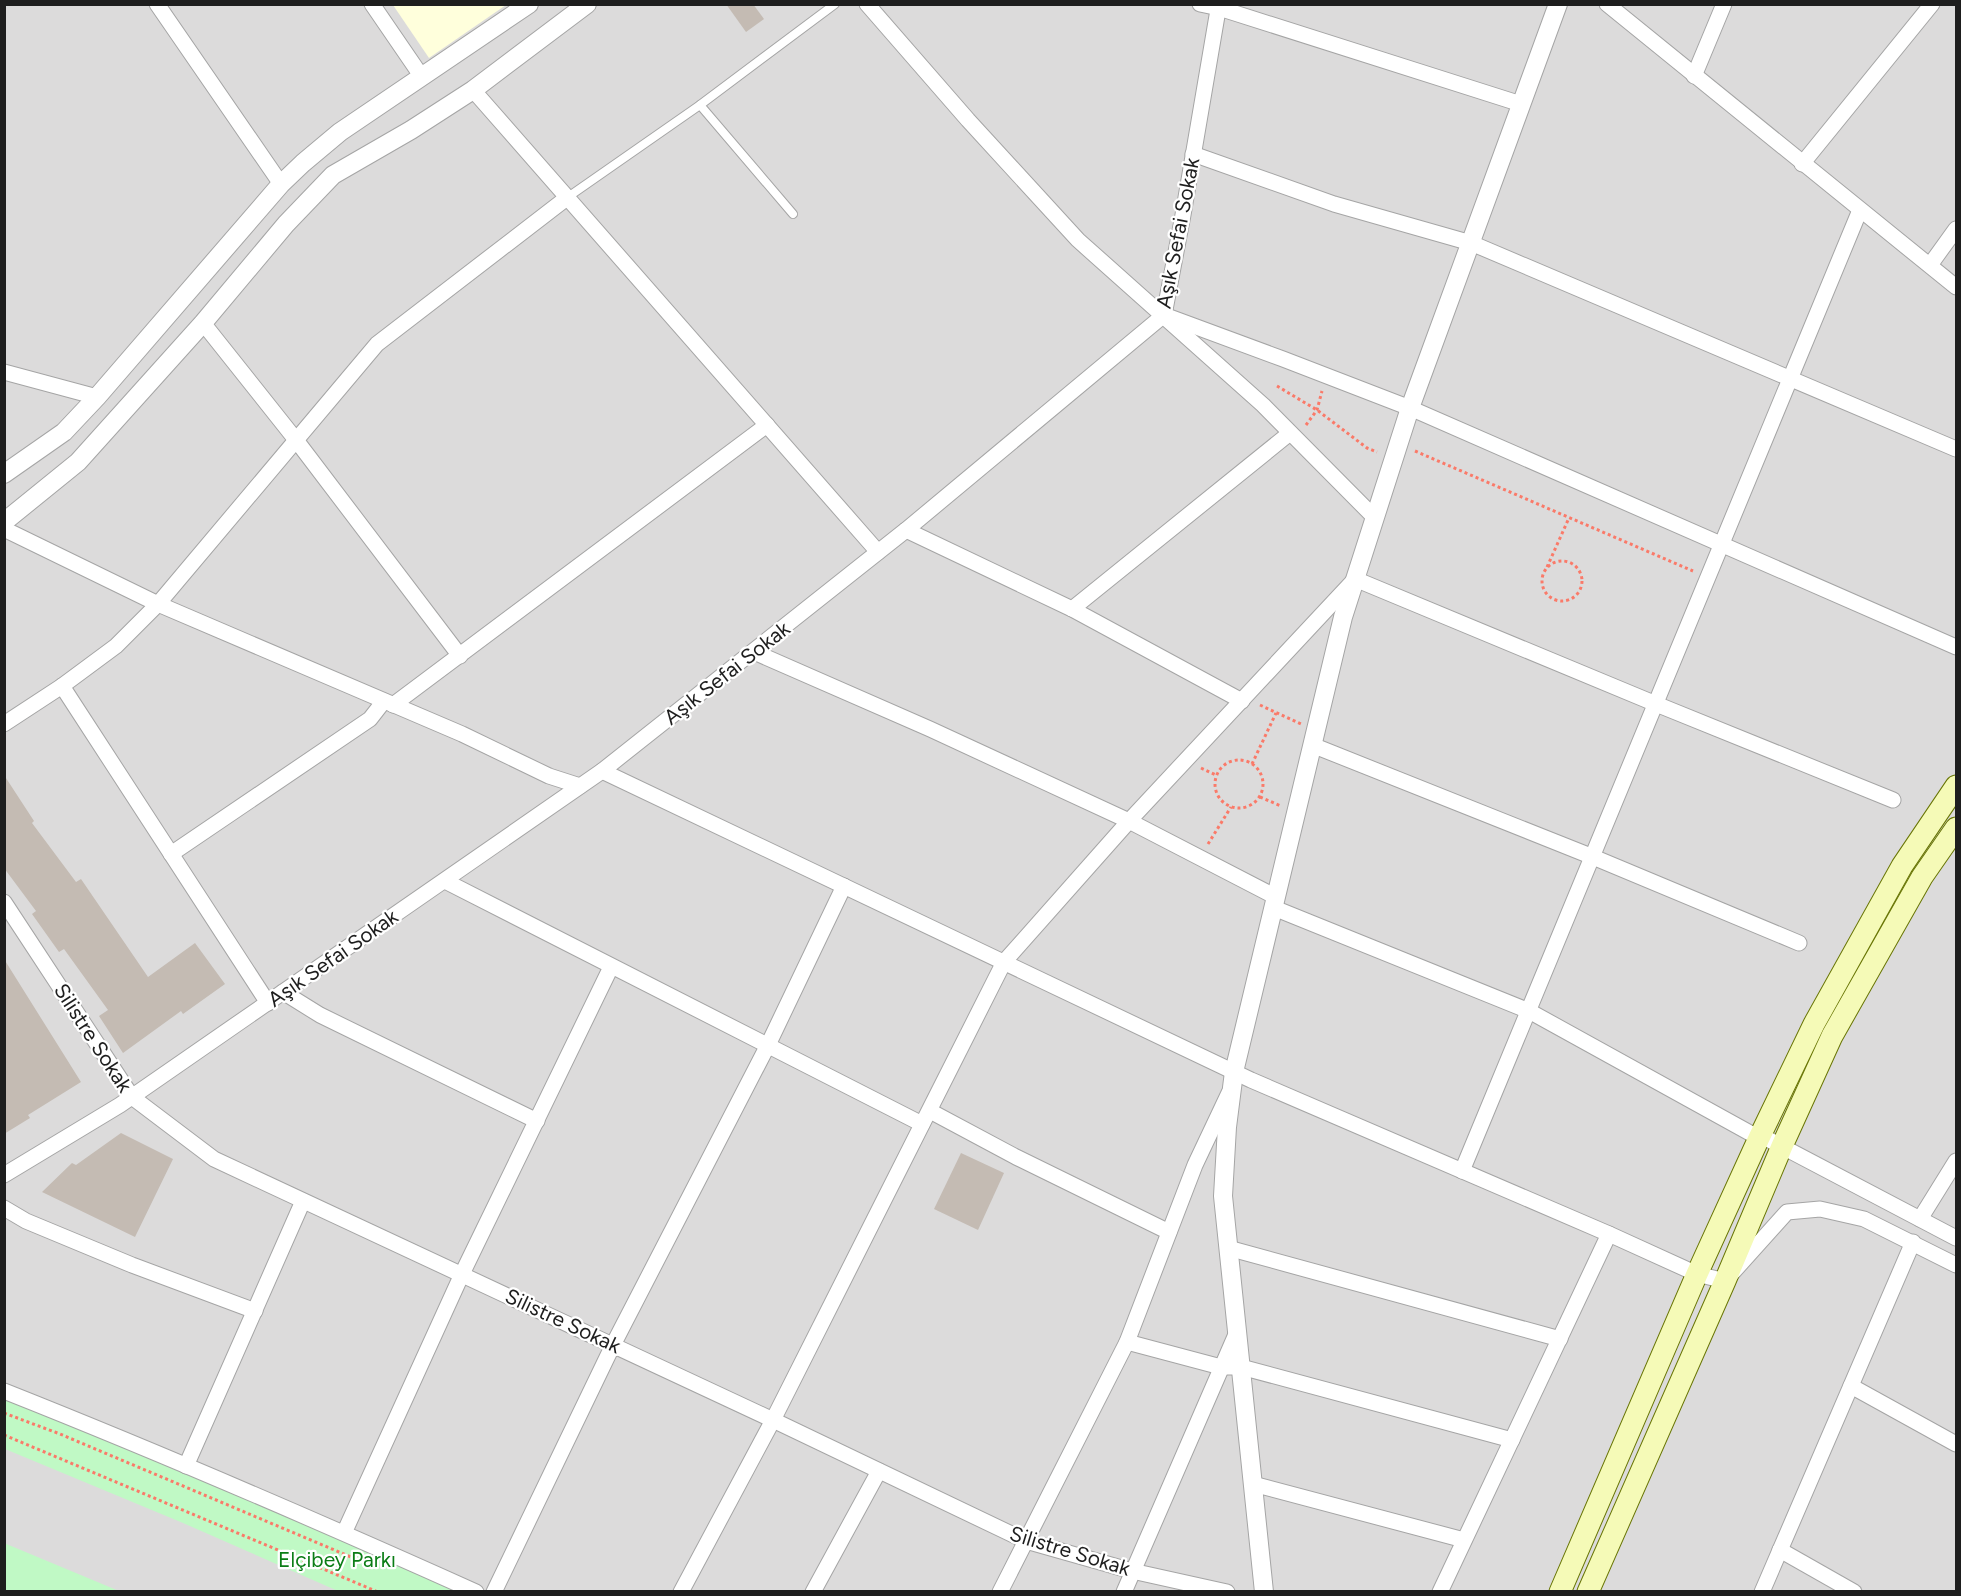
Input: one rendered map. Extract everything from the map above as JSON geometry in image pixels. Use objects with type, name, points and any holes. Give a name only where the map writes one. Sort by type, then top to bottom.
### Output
[{"type":"main road","points":[[1560,1592],[1697,1274],[1759,1136],[1814,1024],[1902,866],[1956,786]]},
{"type":"main road","points":[[1588,1592],[1832,1036],[1922,877],[1956,828]]},
{"type":"street","points":[[157,4],[281,184]]},
{"type":"street","points":[[372,4],[422,77]]},
{"type":"street","points":[[4,474],[64,432],[281,184],[303,163],[340,132],[529,4]]},
{"type":"street","points":[[4,522],[78,462],[202,323],[286,224],[333,176],[473,90],[587,4]]},
{"type":"street","points":[[867,4],[968,120],[1078,240],[1263,405],[1375,518]]},
{"type":"street","points":[[1200,4],[1219,6],[1521,104]]},
{"type":"street","points":[[1264,1592],[1223,1196],[1227,1127],[1234,1078],[1343,617],[1410,408],[1558,4]]},
{"type":"street","points":[[1607,4],[1956,287]]},
{"type":"street","points":[[1694,76],[1724,4]]},
{"type":"street","points":[[1802,164],[1932,4]]},
{"type":"street","name":"Aşık Sefai Sokak","points":[[4,1175],[132,1097],[602,771],[879,552],[1164,315],[1219,6]]},
{"type":"street","points":[[473,90],[879,552]]},
{"type":"street","points":[[1193,154],[1334,204],[1471,243],[1956,449]]},
{"type":"street","points":[[4,724],[62,686],[116,646],[158,604],[377,344],[568,197]]},
{"type":"street","points":[[1462,1171],[1860,210]]},
{"type":"street","points":[[1930,265],[1956,229]]},
{"type":"street","points":[[1164,315],[1283,358],[1410,408],[1956,647]]},
{"type":"street","points":[[202,323],[296,440],[460,656]]},
{"type":"street","points":[[4,372],[97,397]]},
{"type":"street","points":[[171,854],[460,656],[767,425]]},
{"type":"street","points":[[1072,609],[1290,433]]},
{"type":"street","points":[[4,529],[158,604],[462,734],[549,776],[580,786]]},
{"type":"street","points":[[906,530],[1072,609],[1243,699]]},
{"type":"street","points":[[681,1592],[773,1420],[1005,962],[1129,821],[1355,579]]},
{"type":"street","points":[[1355,579],[1893,800]]},
{"type":"street","points":[[754,652],[930,729],[1129,821],[1199,858],[1275,903],[1529,1011],[1759,1136],[1956,1238]]},
{"type":"street","points":[[62,686],[268,1003]]},
{"type":"street","points":[[1314,737],[1799,943]]},
{"type":"street","points":[[602,771],[1005,962],[1234,1078],[1462,1171],[1697,1274],[1725,1281],[1787,1212],[1820,1209],[1864,1219],[1956,1265]]},
{"type":"street","points":[[445,880],[611,967],[768,1045],[1016,1157],[1169,1232]]},
{"type":"street","points":[[494,1592],[613,1345],[768,1045],[844,886]]},
{"type":"street","name":"Silistre Sokak","points":[[4,902],[132,1097],[214,1159],[1026,1541],[1132,1571],[1227,1592]]},
{"type":"street","points":[[344,1533],[462,1274],[611,967]]},
{"type":"street","points":[[283,992],[320,1016],[537,1120]]},
{"type":"street","points":[[1000,1592],[1126,1342],[1195,1165],[1234,1078]]},
{"type":"street","points":[[1920,1220],[1956,1161]]},
{"type":"street","points":[[186,1466],[303,1201]]},
{"type":"street","points":[[4,1208],[26,1221],[132,1265],[255,1311]]},
{"type":"street","points":[[1440,1592],[1610,1234]]},
{"type":"street","points":[[1762,1592],[1913,1242]]},
{"type":"street","points":[[1228,1248],[1560,1339]]},
{"type":"street","points":[[1124,1592],[1237,1332]]},
{"type":"street","points":[[1126,1342],[1221,1367],[1240,1366],[1512,1440]]},
{"type":"street","points":[[1851,1386],[1956,1444]]},
{"type":"street","points":[[4,1391],[344,1533],[476,1592]]},
{"type":"street","points":[[813,1592],[879,1471]]},
{"type":"street","points":[[1253,1484],[1464,1540]]},
{"type":"street","points":[[1780,1550],[1854,1592]]},
{"type":"lane","points":[[568,197],[700,105],[835,4]]},
{"type":"lane","points":[[700,105],[793,214]]},
{"type":"path","points":[[1283,358],[1277,386],[1317,410],[1367,448],[1396,451],[1569,517],[1708,578]]},
{"type":"path","points":[[1546,568],[1563,561],[1576,566],[1582,578],[1582,585],[1577,594],[1567,601],[1553,599],[1546,594],[1542,581],[1546,568],[1569,517]]},
{"type":"path","points":[[1243,699],[1276,713],[1314,737]]},
{"type":"path","points":[[1252,764],[1276,713]]},
{"type":"path","points":[[1244,760],[1252,764],[1262,776],[1263,789],[1260,797],[1248,807],[1239,809],[1230,807],[1222,802],[1217,794],[1214,787],[1216,775],[1224,765],[1244,760]]},
{"type":"path","points":[[1199,858],[1230,807]]},
{"type":"path","points":[[4,1413],[60,1434],[365,1563]]},
{"type":"path","points":[[4,1435],[378,1592]]},
{"type":"shaded area","points":[[5,5],[1956,5],[1956,1591],[5,1591]]},
{"type":"shaded area","points":[[393,5],[506,5],[429,58]]},
{"type":"green space","name":"Elçibey Parkı","points":[[4,1391],[476,1591],[338,1591],[5,1449]]},
{"type":"green space","points":[[4,1543],[119,1591],[5,1591]]},
{"type":"building","points":[[726,4],[753,4],[764,19],[746,32]]},
{"type":"building","points":[[4,775],[34,821],[32,823],[76,882],[81,879],[148,977],[195,943],[225,984],[183,1014],[181,1011],[123,1053],[99,1016],[108,1010],[64,949],[59,952],[32,914],[36,911],[4,868]]},
{"type":"building","points":[[4,959],[81,1082],[28,1115],[30,1118],[4,1134]]},
{"type":"building","points":[[121,1133],[173,1159],[135,1237],[42,1192],[72,1163],[76,1165]]},
{"type":"building","points":[[961,1153],[1004,1173],[978,1230],[934,1209]]}]
